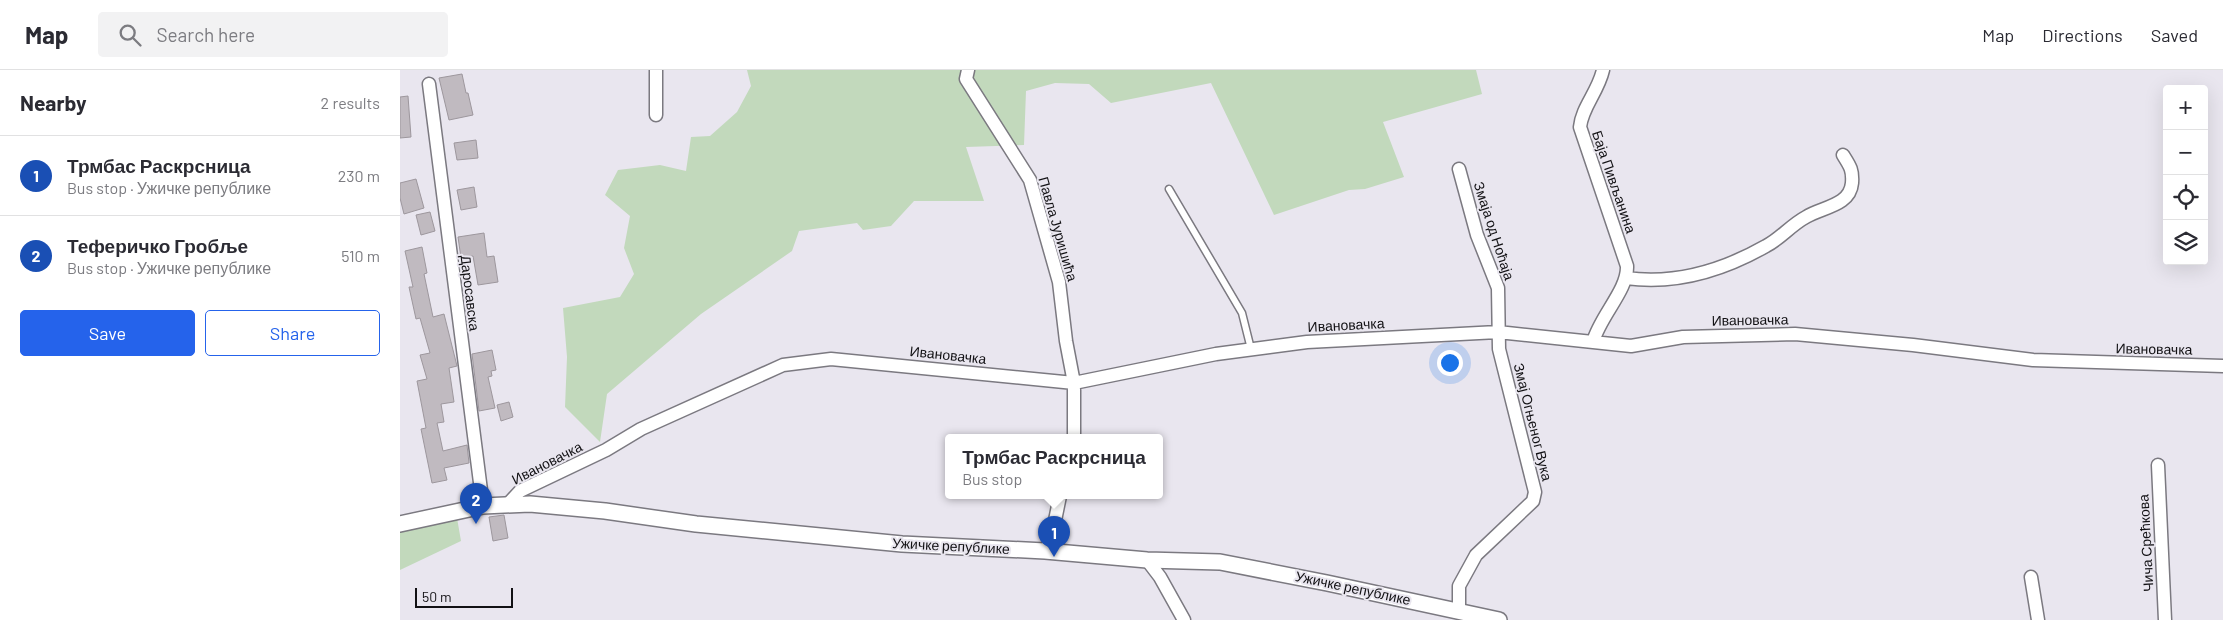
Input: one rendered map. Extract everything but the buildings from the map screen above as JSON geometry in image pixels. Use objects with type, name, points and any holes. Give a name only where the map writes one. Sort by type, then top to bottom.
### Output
[{"type":"street","points":[[656,70],[656,115]]},
{"type":"street","name":"Павла Јуришића","points":[[968,70],[966,79],[1030,180],[1059,282],[1066,341],[1074,383],[1074,434]]},
{"type":"street","name":"Баја Пивљанина","points":[[1603,70],[1599,87],[1584,112],[1580,127],[1627,266],[1626,278]]},
{"type":"street","name":"Даросавска","points":[[428,84],[483,506]]},
{"type":"street","points":[[1593,342],[1602,318],[1626,278],[1676,279],[1702,274],[1768,246],[1806,216],[1842,202],[1851,191],[1853,169],[1843,155]]},
{"type":"street","name":"Змаја од Ноћаја","points":[[1459,169],[1477,235],[1498,288],[1498,332]]},
{"type":"street","name":"Ивановачка","points":[[508,504],[520,490],[597,454],[641,429],[783,365],[831,359],[1074,383],[1216,354],[1308,342],[1498,332],[1631,346],[1683,337],[1794,334],[1913,345],[2033,360],[2223,366]]},
{"type":"street","name":"Змај Огњеног Вука","points":[[1459,611],[1459,586],[1476,555],[1533,501],[1534,492],[1499,349],[1498,332]]},
{"type":"street","name":"Чича Срећкова","points":[[2158,465],[2165,620]]},
{"type":"street","points":[[1045,551],[1051,540],[1059,499]]},
{"type":"street","name":"Ужичке републике","points":[[400,524],[483,506],[508,504],[566,506],[696,524],[902,544],[1045,551],[1147,560],[1220,562],[1499,620]]},
{"type":"street","points":[[1147,560],[1160,577],[1184,620]]},
{"type":"street","points":[[2032,577],[2038,620]]},
{"type":"lane","points":[[1169,189],[1242,313],[1251,349]]},
{"type":"green space","points":[[747,70],[1476,70],[1482,94],[1383,122],[1404,177],[1365,189],[1349,190],[1274,215],[1211,83],[1111,103],[1089,84],[1055,83],[1026,91],[1024,145],[966,147],[984,201],[914,201],[891,226],[863,230],[857,223],[799,231],[792,251],[701,314],[607,394],[600,442],[565,407],[567,357],[563,308],[620,297],[634,274],[624,248],[630,216],[605,195],[618,170],[660,165],[686,171],[691,137],[710,136],[737,112],[751,86]]},
{"type":"green space","points":[[457,518],[461,541],[400,570],[400,531]]},
{"type":"place","name":"Теферичко Гробље","points":[[476,524]]},
{"type":"place","name":"Трмбас Раскрсница","points":[[1054,557]]}]
